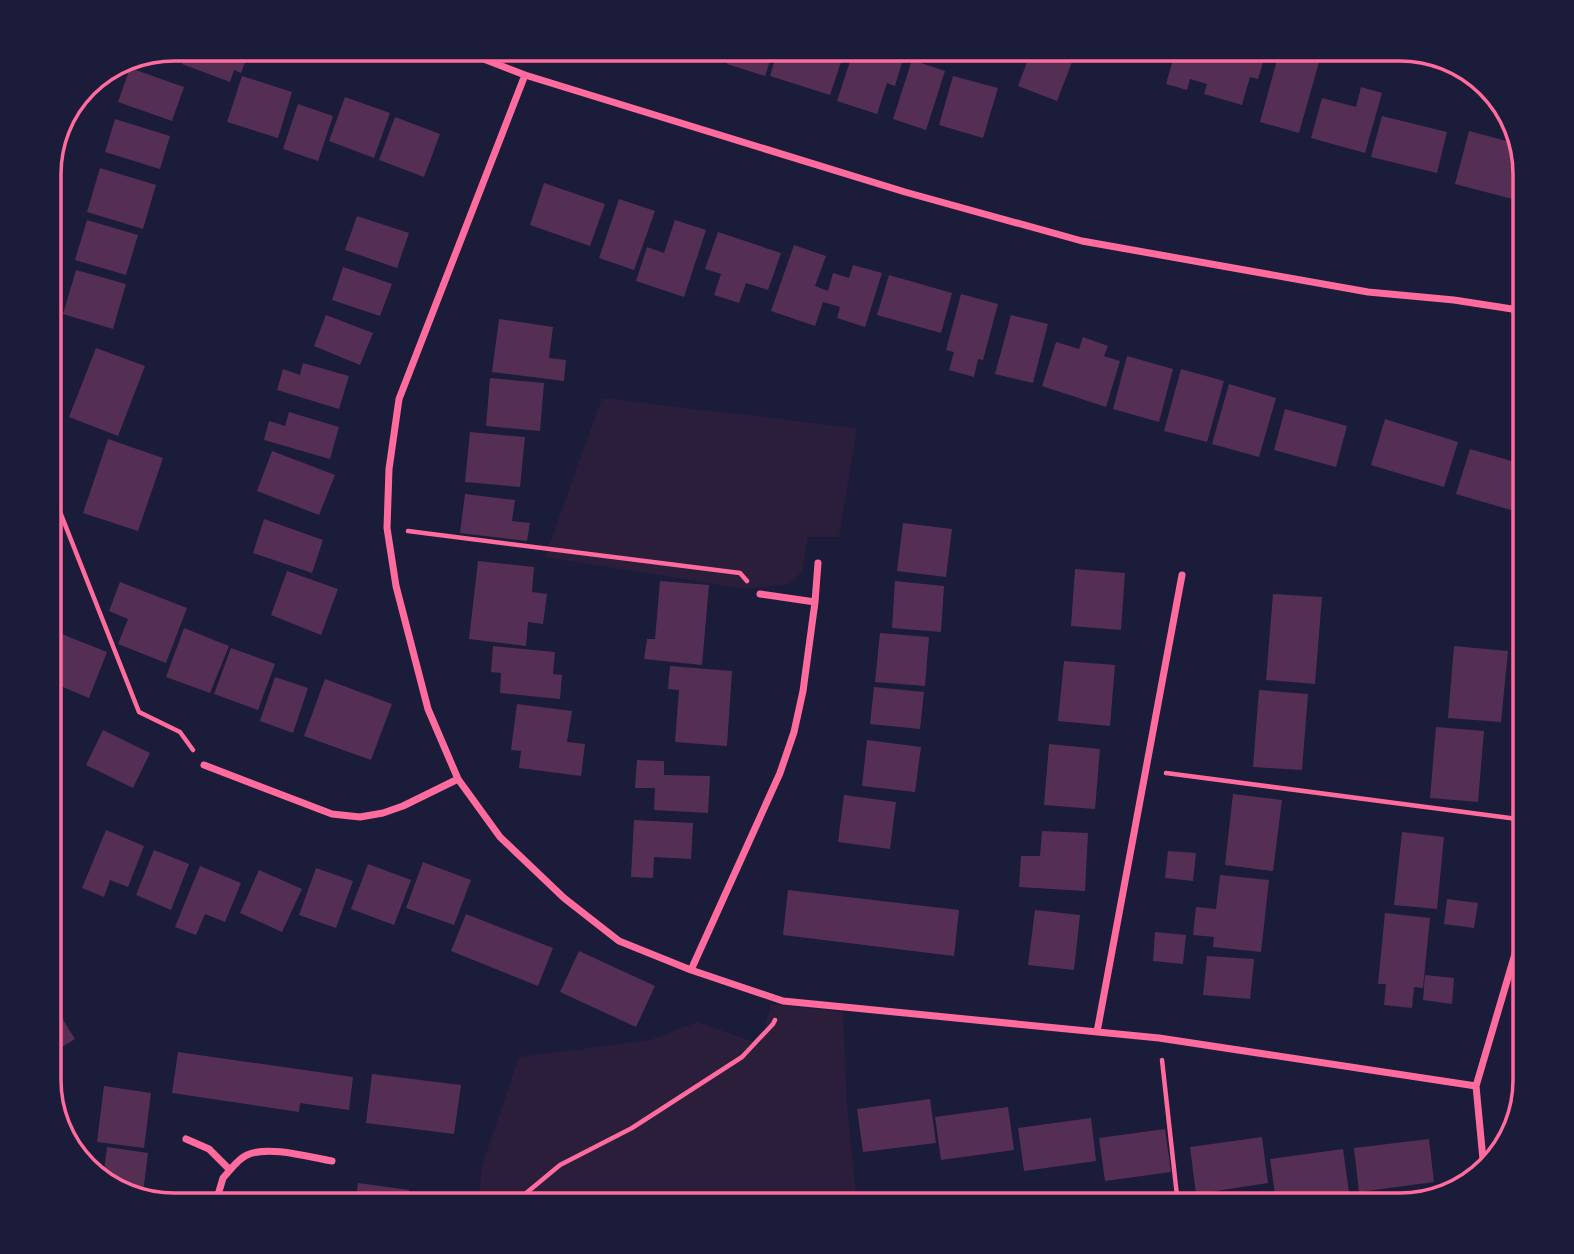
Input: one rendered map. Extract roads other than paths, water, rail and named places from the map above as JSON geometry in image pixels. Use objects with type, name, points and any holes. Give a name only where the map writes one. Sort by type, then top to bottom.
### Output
[{"type":"street","points":[[489,61],[525,75],[905,192],[1082,241],[1368,292],[1454,300],[1513,310]]},
{"type":"street","points":[[525,75],[399,399],[389,469],[387,528],[396,586],[428,709],[458,779],[500,837],[564,898],[619,941],[691,970],[783,1001],[1159,1038],[1476,1086]]},
{"type":"street","points":[[691,970],[780,772],[794,732],[803,691],[818,563]]},
{"type":"street","points":[[1097,1032],[1182,575]]},
{"type":"street","points":[[760,594],[815,602]]},
{"type":"street","points":[[204,765],[332,814],[360,817],[404,806],[458,779]]},
{"type":"street","points":[[1483,1156],[1476,1086],[1513,961]]},
{"type":"street","points":[[186,1139],[209,1149],[230,1170]]},
{"type":"street","points":[[219,1193],[223,1178],[238,1161],[257,1152],[283,1152],[332,1161]]}]
